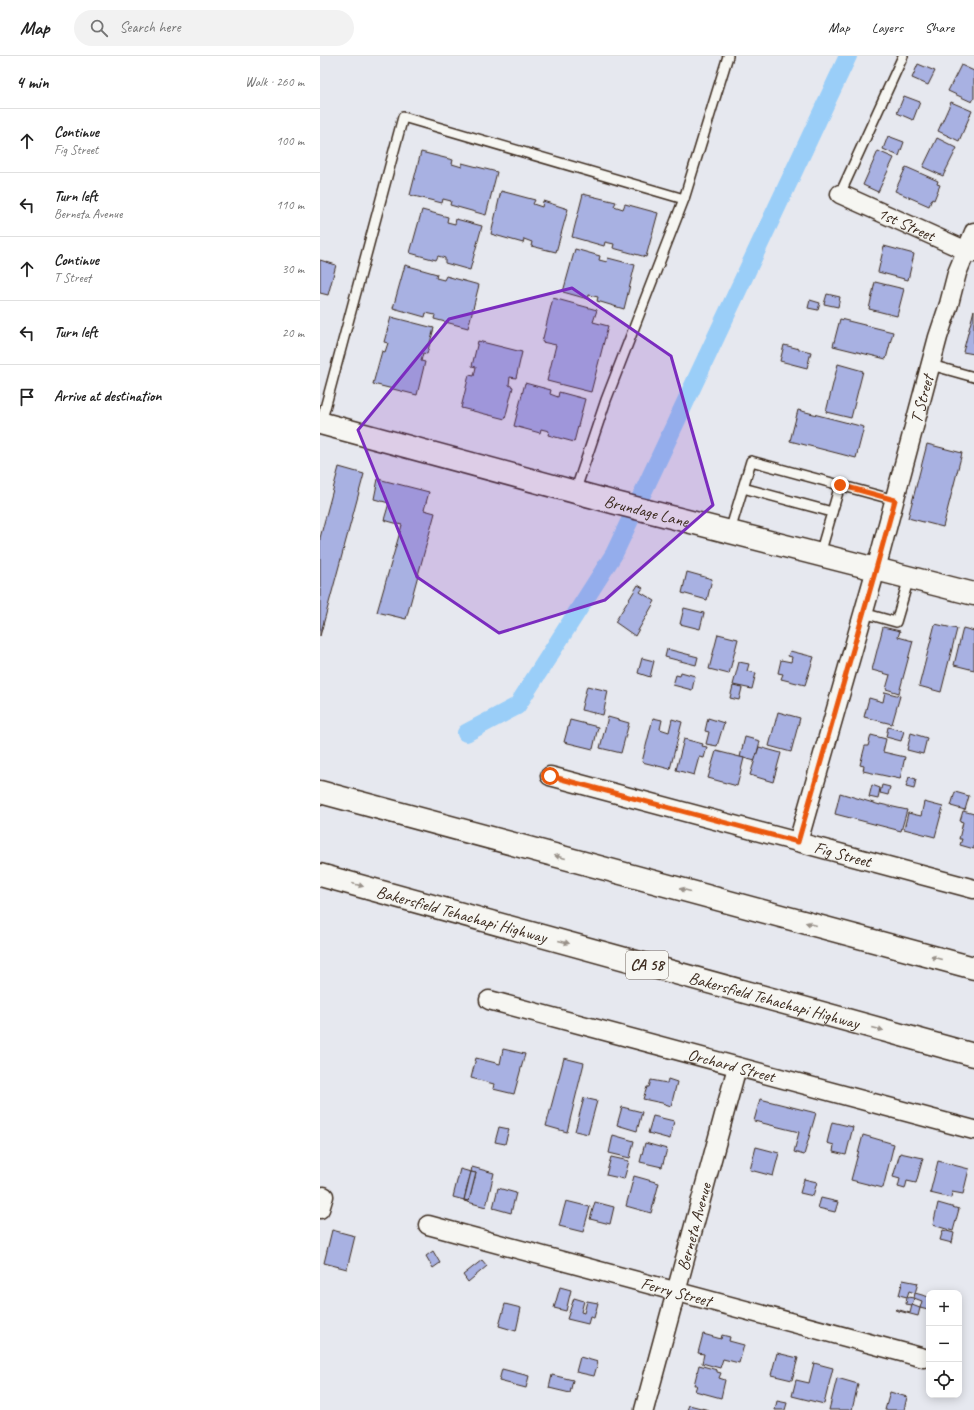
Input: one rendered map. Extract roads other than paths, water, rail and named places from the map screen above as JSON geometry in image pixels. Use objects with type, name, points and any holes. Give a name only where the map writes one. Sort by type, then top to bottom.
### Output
[{"type":"main road","name":"Brundage Lane","points":[[321,423],[616,503],[974,594]]},
{"type":"main road","points":[[320,792],[974,968]]},
{"type":"main road","name":"Bakersfield Tehachapi Highway","points":[[320,875],[974,1055]]},
{"type":"street","name":"1st Street","points":[[840,194],[970,252]]},
{"type":"street","name":"T Street","points":[[876,569],[957,272],[961,262],[970,252],[974,232]]},
{"type":"street","points":[[798,842],[876,569]]},
{"type":"street","name":"Fig Street","points":[[550,776],[974,889]]},
{"type":"street","name":"Orchard Street","points":[[489,1000],[974,1130]]},
{"type":"street","name":"Berneta Avenue","points":[[644,1410],[737,1066]]},
{"type":"street","name":"Ferry Street","points":[[428,1225],[924,1358]]},
{"type":"lane","points":[[575,492],[606,400],[684,199],[728,56]]},
{"type":"lane","points":[[840,194],[903,56]]},
{"type":"lane","points":[[321,423],[403,117],[684,199]]},
{"type":"lane","points":[[931,365],[974,377]]},
{"type":"lane","points":[[730,531],[752,461],[895,500]]},
{"type":"lane","points":[[820,554],[840,485]]},
{"type":"lane","points":[[743,488],[832,512]]},
{"type":"lane","points":[[863,613],[896,622],[909,577]]},
{"type":"waterway","points":[[466,733],[517,706],[614,554],[848,56]]}]
